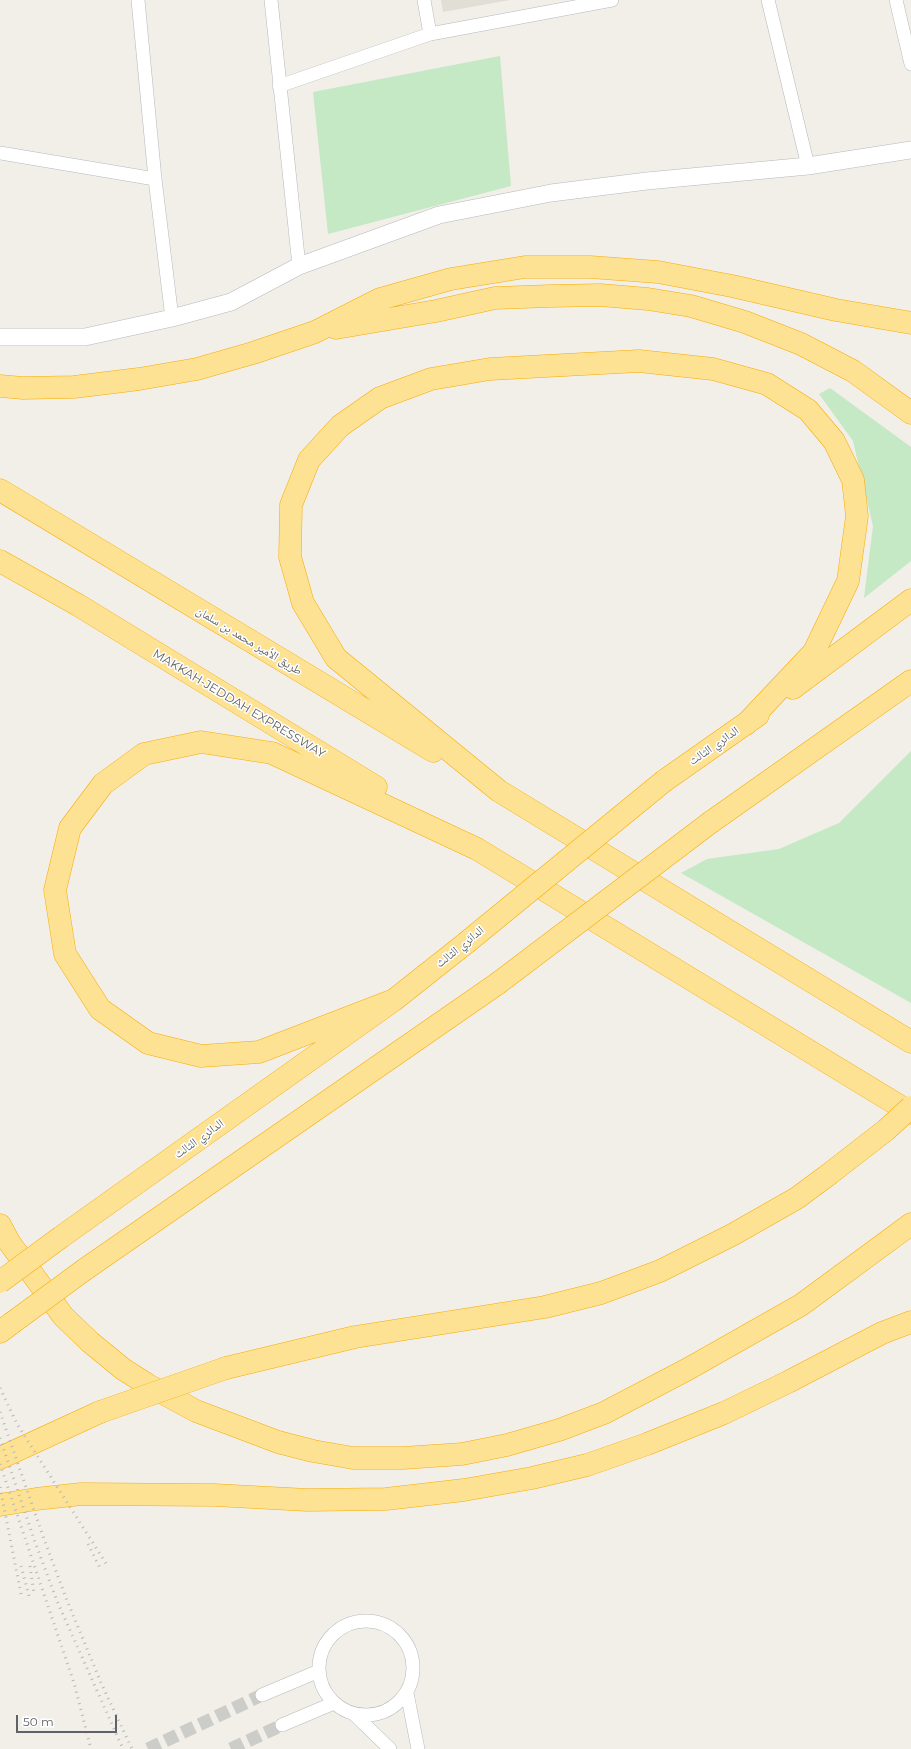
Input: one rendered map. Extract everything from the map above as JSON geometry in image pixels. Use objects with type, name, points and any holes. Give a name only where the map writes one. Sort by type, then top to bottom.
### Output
[{"type":"highway","points":[[316,332],[380,299],[451,279],[525,268],[590,266],[658,272],[732,286],[836,310],[911,322]]},
{"type":"highway","points":[[0,386],[23,388],[74,387],[138,379],[197,369],[253,353],[316,332],[436,311],[495,298],[600,295],[648,299],[691,306],[745,322],[801,344],[853,371],[911,413]]},
{"type":"highway","points":[[836,310],[911,310]]},
{"type":"highway","points":[[746,724],[814,652],[848,581],[857,516],[852,480],[834,440],[808,410],[767,384],[714,369],[639,360],[490,369],[431,379],[380,398],[340,426],[309,460],[291,505],[290,557],[303,603],[336,658],[499,791],[911,1042]]},
{"type":"highway","name":"طريق الأمير محمد بن سلمان","points":[[0,490],[499,791]]},
{"type":"highway","name":"MAKKAH-JEDDAH EXPRESSWAY","points":[[0,561],[85,610],[477,849]]},
{"type":"highway","name":"الدائري الثالث","points":[[0,1282],[394,1000],[664,781],[746,724],[911,600]]},
{"type":"highway","points":[[6,1328],[84,1270],[497,984],[710,822],[911,681]]},
{"type":"highway","points":[[394,1000],[259,1052],[201,1056],[148,1043],[100,1009],[65,954],[54,890],[70,828],[103,784],[144,754],[201,742],[272,753],[477,849],[911,1112]]},
{"type":"highway","points":[[0,1458],[100,1412],[226,1368],[355,1337],[545,1307],[601,1292],[660,1271],[732,1235],[797,1198],[886,1130],[911,1107]]},
{"type":"highway","points":[[0,1225],[9,1242],[63,1316],[90,1342],[129,1373],[148,1385],[196,1410],[243,1429],[306,1449],[353,1458],[403,1458],[462,1454],[507,1445],[559,1430],[604,1413],[688,1370],[801,1305],[911,1224]]},
{"type":"highway","points":[[0,1506],[36,1499],[81,1494],[214,1495],[308,1500],[386,1499],[464,1490],[532,1478],[595,1462],[647,1444],[724,1413],[788,1382],[882,1333],[911,1322]]},
{"type":"street","points":[[138,0],[155,178],[172,318]]},
{"type":"street","points":[[271,0],[299,266]]},
{"type":"street","points":[[424,0],[430,34]]},
{"type":"street","points":[[279,86],[430,34],[608,0]]},
{"type":"street","points":[[768,0],[808,166]]},
{"type":"street","points":[[896,0],[911,64]]},
{"type":"street","points":[[0,337],[85,337],[172,318],[231,302],[299,266],[439,215],[551,193],[647,180],[808,166],[911,150]]},
{"type":"street","points":[[0,153],[155,178]]},
{"type":"street","points":[[369,1621],[385,1624],[399,1633],[408,1646],[414,1661],[413,1678],[408,1693],[398,1704],[385,1713],[370,1716],[355,1715],[343,1710],[326,1694],[321,1683],[319,1671],[320,1655],[328,1640],[339,1629],[354,1622],[369,1621]]},
{"type":"street","points":[[262,1695],[319,1671]]},
{"type":"street","points":[[408,1693],[418,1749]]},
{"type":"street","points":[[282,1725],[334,1703]]},
{"type":"street","points":[[355,1715],[390,1749]]},
{"type":"shaded area","points":[[441,0],[510,0],[443,12]]},
{"type":"green space","points":[[500,56],[511,186],[328,234],[313,92]]},
{"type":"green space","points":[[830,388],[911,447],[911,561],[864,598],[873,526],[853,441],[819,394]]},
{"type":"green space","points":[[911,751],[911,1003],[681,873],[707,859],[779,849],[839,823]]},
{"type":"tunnel","points":[[148,1749],[262,1695]]},
{"type":"tunnel","points":[[231,1749],[282,1725]]},
{"type":"railway","points":[[0,1388],[17,1424],[107,1565]]},
{"type":"railway","points":[[0,1412],[66,1598],[102,1685],[132,1749]]},
{"type":"railway","points":[[0,1438],[35,1542],[57,1601],[123,1749]]},
{"type":"railway","points":[[0,1464],[74,1683],[91,1749]]},
{"type":"railway","points":[[0,1487],[22,1599]]},
{"type":"railway","points":[[88,1544],[100,1568]]},
{"type":"railway","points":[[21,1566],[29,1596]]},
{"type":"railway","points":[[30,1566],[34,1594]]}]
